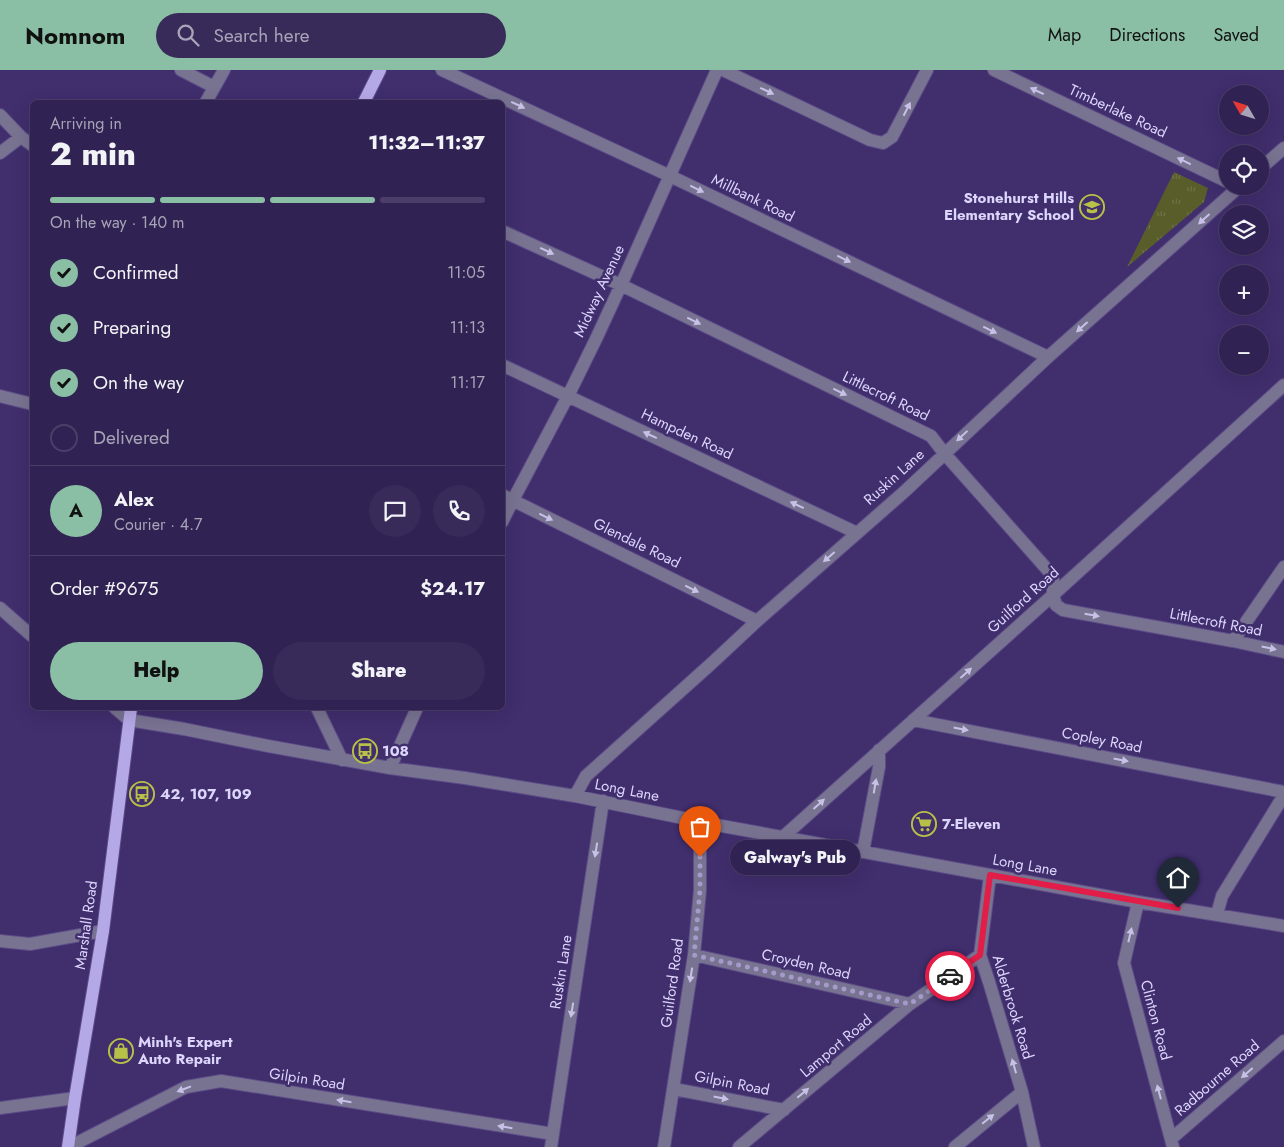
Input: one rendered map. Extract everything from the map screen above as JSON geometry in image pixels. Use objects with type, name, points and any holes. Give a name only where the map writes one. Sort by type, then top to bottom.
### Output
[{"type":"main road","points":[[365,100],[380,70]]},
{"type":"main road","name":"Marshall Road","points":[[69,1147],[75,1098],[103,931],[130,714]]},
{"type":"street","points":[[181,70],[214,88]]},
{"type":"street","points":[[207,100],[224,70]]},
{"type":"street","name":"Millbank Road","points":[[442,70],[670,176],[1048,358]]},
{"type":"street","name":"Midway Avenue","points":[[508,498],[568,396],[621,285],[718,70]]},
{"type":"street","points":[[722,70],[870,140],[883,144],[892,137],[927,70]]},
{"type":"street","name":"Timberlake Road","points":[[994,70],[1219,177]]},
{"type":"street","points":[[0,115],[21,137],[30,143]]},
{"type":"street","points":[[0,153],[21,137]]},
{"type":"street","points":[[1269,161],[1284,148]]},
{"type":"street","name":"Ruskin Lane","points":[[575,796],[586,776],[757,621],[904,492],[1225,195]]},
{"type":"street","name":"Littlecroft Road","points":[[505,231],[621,285],[931,436],[1052,576],[1053,595],[1056,605],[1063,610],[1284,652]]},
{"type":"street","name":"Hampden Road","points":[[505,367],[857,533]]},
{"type":"street","name":"Guilford Road","points":[[783,837],[1053,595],[1284,384]]},
{"type":"street","points":[[0,396],[30,404]]},
{"type":"street","name":"Glendale Road","points":[[508,498],[757,621]]},
{"type":"street","points":[[1233,641],[1284,567]]},
{"type":"street","points":[[0,608],[30,634]]},
{"type":"street","points":[[318,710],[342,760]]},
{"type":"street","points":[[390,768],[416,710]]},
{"type":"street","name":"Long Lane","points":[[130,714],[184,729],[342,760],[575,796],[863,852],[1138,902],[1284,926]]},
{"type":"street","name":"Copley Road","points":[[913,720],[1284,793]]},
{"type":"street","points":[[863,852],[879,767],[879,750]]},
{"type":"street","points":[[1217,914],[1222,896],[1284,793]]},
{"type":"street","name":"Ruskin Lane","points":[[552,1141],[603,801]]},
{"type":"street","name":"Guilford Road","points":[[664,1147],[694,955],[700,890],[702,822]]},
{"type":"street","name":"Alderbrook Road","points":[[990,875],[980,955],[1022,1092],[1034,1147]]},
{"type":"street","name":"Clinton Road","points":[[1138,902],[1124,963],[1172,1143]]},
{"type":"street","points":[[0,941],[30,944],[103,931]]},
{"type":"street","name":"Croyden Road","points":[[694,955],[910,1004]]},
{"type":"street","name":"Lamport Road","points":[[739,1147],[910,1004],[980,955]]},
{"type":"street","name":"Radbourne Road","points":[[1172,1143],[1284,1041]]},
{"type":"street","name":"Gilpin Road","points":[[69,1147],[186,1087],[222,1081],[552,1141]]},
{"type":"street","name":"Gilpin Road","points":[[674,1089],[784,1110]]},
{"type":"street","points":[[955,1147],[1022,1092]]},
{"type":"street","points":[[0,1108],[75,1098]]},
{"type":"green space","points":[[1174,172],[1208,188],[1204,202],[1127,267]]},
{"type":"way so far","points":[[700,857],[700,890],[694,955],[910,1004],[950,976]]},
{"type":"place","name":"Stonehurst Hills Elementary School","points":[[1092,207]]},
{"type":"place","name":"108","points":[[365,751]]},
{"type":"place","name":"42, 107, 109","points":[[142,794]]},
{"type":"place","name":"7-Eleven","points":[[924,824]]},
{"type":"place","name":"Galway's Pub","points":[[700,857]]},
{"type":"place","name":"Minh's Expert Auto Repair","points":[[121,1051]]},
{"type":"route","points":[[950,976],[980,955],[980,942],[990,875],[1178,908]]}]
